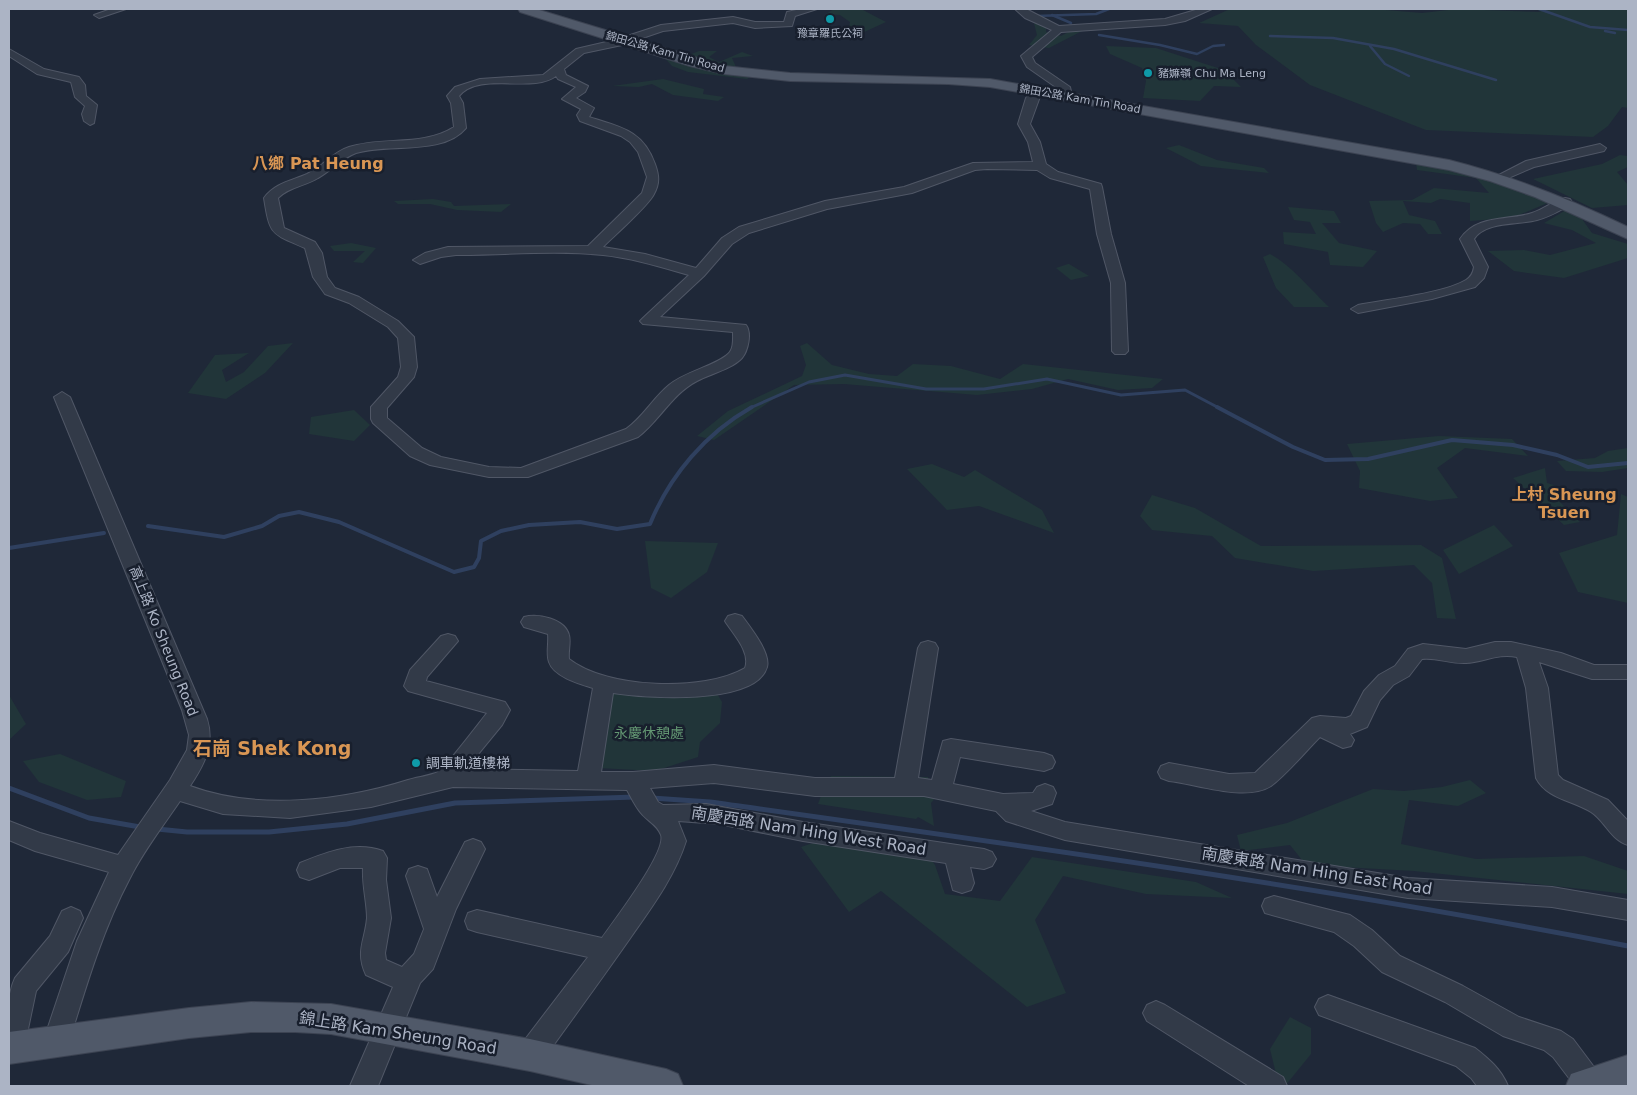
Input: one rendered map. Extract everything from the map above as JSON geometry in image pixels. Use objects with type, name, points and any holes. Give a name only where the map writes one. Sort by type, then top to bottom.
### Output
[{"type":"main road","name":"錦田公路 Kam Tin Road","points":[[524,9],[695,63],[755,74],[962,81],[1066,96],[1433,162],[1499,178],[1565,202],[1628,234]]},
{"type":"main road","name":"錦上路 Kam Sheung Road","points":[[10,1048],[251,1017],[331,1019],[530,1055],[666,1086]]},
{"type":"street","points":[[98,12],[117,9]]},
{"type":"street","points":[[732,9],[759,26]]},
{"type":"street","points":[[812,9],[791,14],[787,25],[759,26],[733,20],[661,28],[626,40],[580,51],[546,78],[490,81],[466,86],[455,92],[453,96],[458,103],[460,128],[451,134],[408,145],[350,151],[311,177],[280,189],[271,198],[275,224],[279,231],[310,245],[320,277],[330,291],[354,300],[393,324],[406,337],[409,367],[399,387],[379,407],[379,419],[416,452],[450,465],[489,472],[522,473],[543,468],[570,454],[618,440],[642,426],[674,389],[690,378],[733,358],[737,354],[741,328],[648,320],[699,273],[727,240],[759,224],[793,216],[826,204],[907,190],[973,167],[987,165],[1040,166],[1054,175],[1096,187],[1102,226],[1118,284],[1120,351]]},
{"type":"street","points":[[1020,9],[1029,16],[1058,29],[1165,22],[1181,19],[1207,9]]},
{"type":"street","points":[[1058,29],[1026,56],[1031,65],[1066,89],[1066,96]]},
{"type":"street","points":[[9,52],[41,72],[74,79],[79,85],[81,97],[91,105],[88,114],[90,121]]},
{"type":"street","points":[[558,69],[562,78],[582,86],[581,90],[568,99],[588,108],[583,116],[584,119],[625,133],[634,139],[644,152],[653,177],[648,194],[592,250]]},
{"type":"street","points":[[1036,91],[1032,96],[1024,125],[1034,142],[1040,166]]},
{"type":"street","points":[[1499,178],[1530,164],[1600,148]]},
{"type":"street","points":[[1358,309],[1432,295],[1470,284],[1475,281],[1481,268],[1479,259],[1467,239],[1471,232],[1500,222],[1535,216],[1565,202]]},
{"type":"street","points":[[420,260],[435,252],[452,249],[491,252],[592,250],[644,259],[699,273]]},
{"type":"street","name":"高上路 Ko Sheung Road","points":[[56,1042],[101,909],[128,859],[199,749],[200,732],[193,710],[62,397]]},
{"type":"street","points":[[531,622],[548,625],[557,632],[561,637],[560,662],[565,667],[593,681],[637,689],[678,690],[712,687],[745,679],[754,672],[757,665],[752,649],[735,621]]},
{"type":"street","points":[[445,779],[494,719],[499,710],[415,686],[417,675],[448,641]]},
{"type":"street","points":[[904,786],[928,648]]},
{"type":"street","points":[[1170,772],[1221,781],[1255,783],[1262,780],[1320,724],[1349,726],[1359,721],[1371,696],[1386,680],[1402,671],[1411,658],[1418,653],[1429,651],[1466,656],[1495,649],[1524,652],[1562,660],[1592,672],[1628,672]]},
{"type":"street","points":[[1524,652],[1537,688],[1547,778],[1555,786],[1600,806],[1628,836]]},
{"type":"street","points":[[588,781],[604,684]]},
{"type":"street","points":[[1320,724],[1331,736],[1343,740]]},
{"type":"street","points":[[940,789],[951,747],[1044,762]]},
{"type":"street","points":[[174,790],[229,806],[297,808],[350,803],[393,794],[445,779],[588,781],[636,784],[714,774],[815,787],[904,786],[940,789],[1003,803],[1037,802],[1044,798],[1045,793]]},
{"type":"street","points":[[530,1055],[670,857],[674,841],[672,833],[636,784]]},
{"type":"street","name":"南慶東路 Nam Hing East Road","points":[[1003,803],[1014,816],[1065,831],[1408,888],[1560,898],[1628,910]]},
{"type":"street","name":"南慶西路 Nam Hing West Road","points":[[655,811],[711,812],[775,827],[984,859]]},
{"type":"street","points":[[9,830],[35,841],[128,859]]},
{"type":"street","points":[[364,1086],[387,1028],[408,983],[407,980],[424,962],[436,928],[473,849]]},
{"type":"street","points":[[956,855],[962,884]]},
{"type":"street","points":[[309,870],[339,858],[371,856],[375,858],[374,880],[379,918],[372,953],[372,963],[381,970],[407,980]]},
{"type":"street","points":[[418,876],[436,928]]},
{"type":"street","points":[[1274,906],[1341,923],[1363,938],[1391,964],[1454,994],[1512,1028],[1552,1040],[1610,1080]]},
{"type":"street","points":[[10,1048],[24,986],[60,944],[71,918]]},
{"type":"street","points":[[477,921],[606,950]]},
{"type":"street","points":[[1328,1007],[1465,1057],[1481,1069],[1494,1086]]},
{"type":"street","points":[[1156,1013],[1273,1086]]},
{"type":"green space","points":[[834,9],[863,10],[886,22],[860,34],[848,34],[850,22],[840,15],[826,14]]},
{"type":"green space","points":[[1230,9],[1374,9],[1422,13],[1457,9],[1541,12],[1536,9],[1628,9],[1628,108],[1622,107],[1608,126],[1593,137],[1426,130],[1310,85],[1256,45],[1238,26],[1199,23]]},
{"type":"green space","points":[[1034,23],[1046,27],[1046,32],[1061,36],[1074,29],[1082,31],[1049,48],[1029,45],[1037,35]]},
{"type":"green space","points":[[1106,46],[1156,48],[1224,70],[1241,87],[1214,86],[1200,101],[1143,98],[1146,81],[1142,68],[1110,54]]},
{"type":"green space","points":[[699,51],[717,51],[709,57],[719,62],[742,52],[753,56],[732,58],[736,67],[756,72],[747,79],[688,72],[672,66],[661,54],[697,59],[689,55]]},
{"type":"green space","points":[[663,79],[704,89],[703,94],[724,97],[718,101],[673,95],[652,84],[639,87],[612,86]]},
{"type":"green space","points":[[1179,145],[1217,160],[1264,168],[1269,173],[1201,166],[1166,148]]},
{"type":"green space","points":[[1620,155],[1628,156],[1628,167],[1617,172],[1628,185],[1628,205],[1592,208],[1533,179],[1602,164]]},
{"type":"green space","points":[[1416,162],[1454,165],[1550,202],[1512,218],[1470,221],[1470,203],[1440,199],[1431,203],[1403,201],[1409,215],[1435,221],[1442,234],[1428,234],[1420,224],[1403,223],[1383,232],[1376,223],[1369,201],[1412,200],[1434,188],[1489,193],[1476,178],[1417,170]]},
{"type":"green space","points":[[433,199],[451,202],[454,206],[511,204],[501,212],[457,210],[430,204],[398,204],[394,201]]},
{"type":"green space","points":[[1288,207],[1334,211],[1341,223],[1322,223],[1339,243],[1377,251],[1363,267],[1330,265],[1328,252],[1284,244],[1283,232],[1316,234],[1310,222],[1294,220]]},
{"type":"green space","points":[[1566,210],[1582,219],[1592,233],[1628,244],[1628,258],[1564,278],[1514,271],[1488,251],[1524,250],[1550,255],[1596,243],[1572,230],[1544,223]]},
{"type":"green space","points":[[351,243],[376,248],[363,263],[353,262],[365,251],[334,251],[330,246]]},
{"type":"green space","points":[[1270,254],[1293,271],[1329,307],[1294,307],[1276,288],[1263,257]]},
{"type":"green space","points":[[1069,264],[1089,276],[1071,280],[1056,268]]},
{"type":"green space","points":[[293,343],[265,373],[226,399],[188,393],[215,355],[249,353],[222,370],[226,382],[244,372],[268,346]]},
{"type":"green space","points":[[807,343],[832,365],[869,374],[897,376],[913,364],[951,366],[1000,379],[1023,364],[1163,379],[1152,388],[1118,390],[1068,379],[1032,389],[977,395],[844,384],[794,385],[714,440],[697,436],[728,411],[802,376],[806,365],[800,346]]},
{"type":"green space","points":[[354,410],[370,425],[354,441],[309,434],[311,417]]},
{"type":"green space","points":[[1439,436],[1512,439],[1528,456],[1465,448],[1437,468],[1458,498],[1430,501],[1359,488],[1360,471],[1347,444]]},
{"type":"green space","points":[[1628,448],[1628,468],[1602,472],[1566,471],[1557,461],[1595,458],[1608,451]]},
{"type":"green space","points":[[932,464],[964,477],[975,470],[1042,510],[1054,533],[979,506],[947,510],[907,469]]},
{"type":"green space","points":[[1545,468],[1547,483],[1557,486],[1560,497],[1555,497],[1580,522],[1564,525],[1513,478]]},
{"type":"green space","points":[[1621,494],[1628,497],[1628,603],[1578,592],[1559,553],[1617,535]]},
{"type":"green space","points":[[1152,495],[1195,508],[1261,546],[1421,545],[1442,558],[1456,619],[1437,618],[1432,583],[1414,565],[1313,571],[1235,558],[1212,536],[1152,530],[1140,516]]},
{"type":"green space","points":[[1494,525],[1513,546],[1459,574],[1443,550]]},
{"type":"green space","points":[[645,541],[718,543],[707,572],[671,598],[651,588]]},
{"type":"green space","name":"永慶休憩處","points":[[715,690],[722,702],[720,723],[700,742],[698,757],[655,771],[598,768],[606,696],[613,692]]},
{"type":"green space","points":[[9,695],[26,724],[9,740]]},
{"type":"green space","points":[[60,754],[126,781],[121,797],[87,800],[39,782],[23,761]]},
{"type":"green space","points":[[830,776],[928,777],[930,794],[937,796],[931,803],[934,826],[918,817],[916,819],[818,804],[822,793],[852,792]]},
{"type":"green space","points":[[1470,780],[1486,793],[1458,806],[1409,800],[1401,844],[1476,859],[1584,856],[1628,871],[1628,894],[1414,871],[1306,865],[1290,845],[1241,851],[1237,835],[1287,823],[1373,789],[1404,791],[1442,787]]},
{"type":"green space","points":[[846,832],[919,842],[935,865],[945,894],[1000,901],[1032,857],[1196,882],[1232,898],[1146,894],[1063,876],[1035,920],[1066,993],[1027,1007],[881,891],[849,912],[801,847]]},
{"type":"green space","points":[[1290,1017],[1311,1028],[1311,1054],[1285,1086],[1279,1086],[1270,1049]]},
{"type":"waterway","points":[[1053,15],[1096,14],[1109,9]]},
{"type":"waterway","points":[[1539,9],[1590,27],[1628,30]]},
{"type":"waterway","points":[[1036,16],[1053,15]]},
{"type":"waterway","points":[[1053,15],[1071,23]]},
{"type":"waterway","points":[[1605,31],[1615,33]]},
{"type":"waterway","points":[[1099,35],[1160,45],[1197,54],[1213,46],[1224,45]]},
{"type":"waterway","points":[[1270,36],[1333,38],[1394,49],[1496,80]]},
{"type":"waterway","points":[[1370,46],[1385,64],[1409,76]]},
{"type":"waterway","points":[[751,407],[809,382],[845,375],[926,389],[984,389],[1047,379],[1121,395],[1185,390],[1219,408]]},
{"type":"waterway","points":[[148,526],[224,537],[262,526],[279,516],[299,512],[339,522],[454,572],[474,567],[479,558],[481,541],[501,531],[529,525],[580,522],[617,529],[650,524],[668,489],[691,457],[719,429],[751,407]]},
{"type":"waterway","points":[[1217,407],[1293,447],[1325,460],[1368,459],[1452,440],[1513,445],[1557,455],[1588,467],[1628,463]]},
{"type":"waterway","points":[[9,548],[104,533]]},
{"type":"waterway","points":[[9,788],[89,818],[140,827]]},
{"type":"waterway","points":[[157,829],[187,832],[269,832],[347,824],[455,803],[635,797]]},
{"type":"waterway","points":[[652,798],[710,802],[1170,868],[1399,905],[1628,946]]},
{"type":"place","name":"豫章羅氏公祠","points":[[830,19]]},
{"type":"place","name":"豬嫲嶺 Chu Ma Leng","points":[[1148,73]]},
{"type":"place","name":"調車軌道樓梯","points":[[416,763]]},
{"type":"district","name":"八鄉 Pat Heung","points":[[318,163]]},
{"type":"district","name":"上村 Sheung Tsuen","points":[[1564,503]]},
{"type":"district","name":"石崗 Shek Kong","points":[[272,748]]}]
